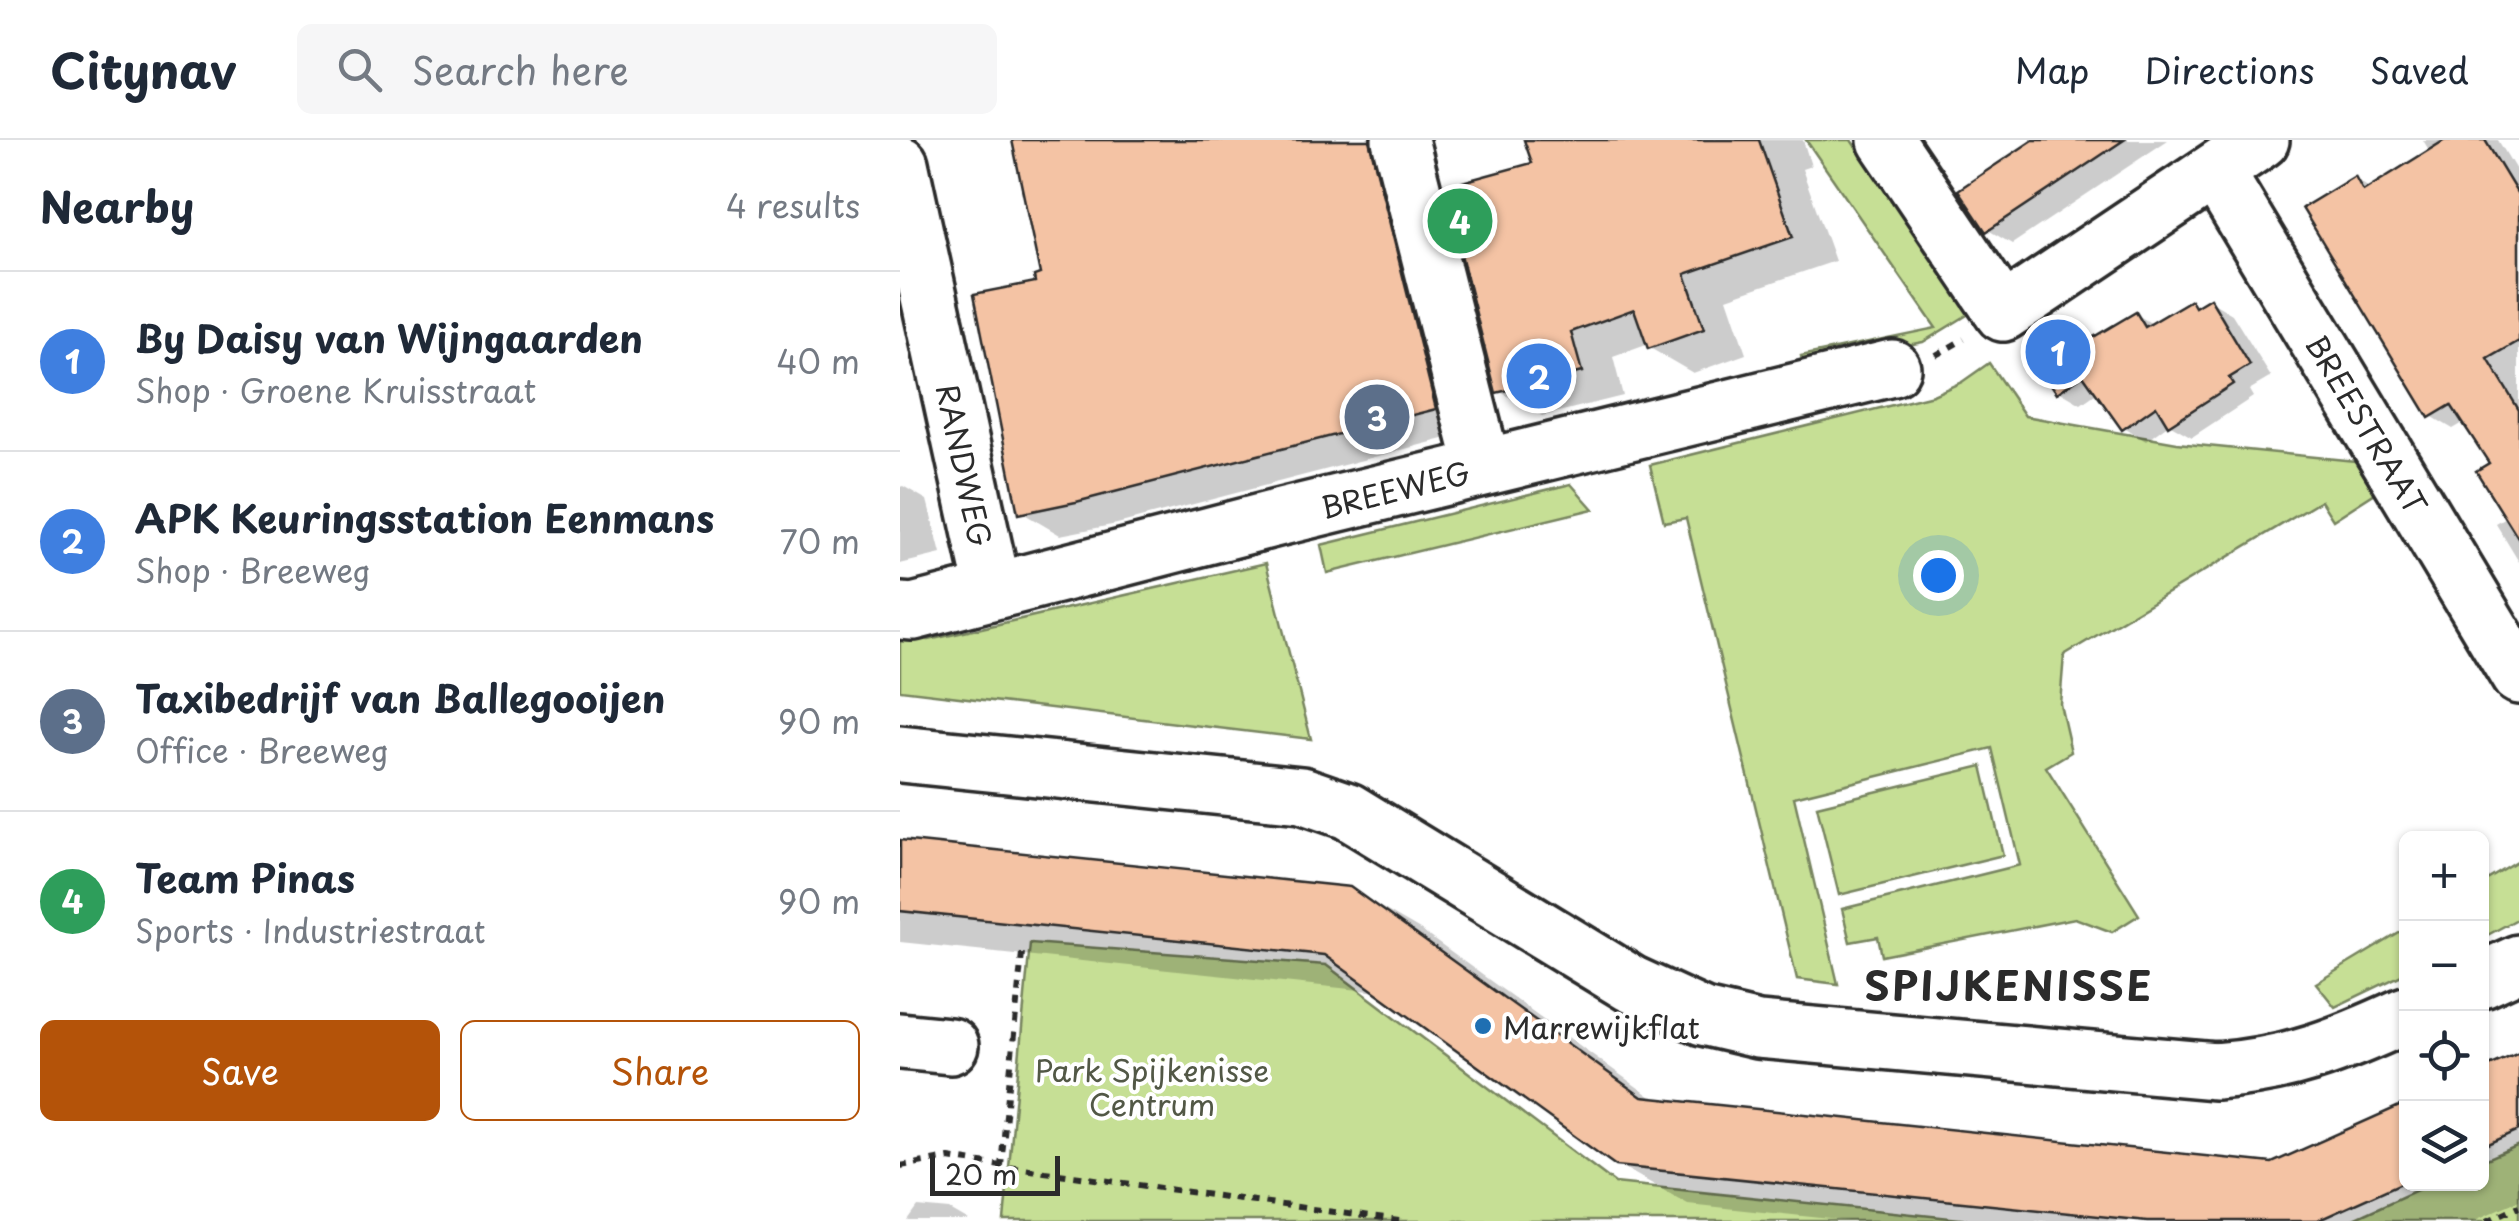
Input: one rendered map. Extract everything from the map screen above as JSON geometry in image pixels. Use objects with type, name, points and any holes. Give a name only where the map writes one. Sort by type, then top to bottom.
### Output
[{"type":"street","points":[[1400,140],[1483,467]]},
{"type":"street","points":[[1886,140],[2003,313],[2261,140]]},
{"type":"street","name":"RANDWEG","points":[[900,164],[992,590]]},
{"type":"street","name":"BREESTRAAT","points":[[2216,172],[2514,658]]},
{"type":"street","name":"BREEWEG","points":[[900,611],[914,612],[1892,368]]},
{"type":"street","points":[[900,754],[1302,794],[1348,811],[1631,984],[1703,1016],[1758,1030],[2216,1072],[2263,1068],[2306,1057],[2399,1018]]},
{"type":"street","points":[[2489,977],[2519,963]]},
{"type":"path","points":[[1892,368],[1943,352],[2003,313]]},
{"type":"path","points":[[1001,1166],[1022,953]]},
{"type":"path","points":[[900,1166],[949,1158],[1399,1221]]},
{"type":"path","points":[[2487,1221],[2519,1206]]},
{"type":"green space","points":[[1806,140],[1851,140],[1939,270],[1949,264],[1982,306],[1923,342],[1803,365],[1801,356],[1936,328]]},
{"type":"green space","points":[[1989,363],[2025,416],[2177,443],[2355,461],[2375,493],[2333,520],[2321,501],[2064,655],[2060,704],[2071,752],[2046,767],[2139,915],[2112,932],[2075,918],[1882,956],[1878,937],[1850,942],[1842,909],[2020,865],[1992,748],[1794,797],[1838,984],[1797,979],[1686,518],[1664,522],[1650,465],[1933,395],[1962,382]]},
{"type":"green space","points":[[1571,484],[1593,509],[1327,573],[1321,545]]},
{"type":"green space","points":[[1266,563],[1311,739],[900,690],[900,637],[929,640]]},
{"type":"green space","points":[[1982,766],[2003,855],[1839,895],[1817,806]]},
{"type":"green space","points":[[2519,861],[2519,918],[2489,934],[2489,921],[2489,879]]},
{"type":"green space","points":[[2399,933],[2399,976],[2335,1007],[2316,983]]},
{"type":"green space","name":"Park Spijkenisse Centrum","points":[[1030,943],[1326,965],[1615,1183],[1979,1221],[1004,1221]]},
{"type":"green space","points":[[2519,1145],[2519,1221],[2349,1221],[2415,1191],[2489,1191],[2489,1158]]},
{"type":"building","points":[[1012,140],[1369,140],[1436,409],[1018,514],[974,294],[1035,282],[1034,276],[1040,274]]},
{"type":"building","points":[[1524,140],[1759,140],[1793,237],[1685,274],[1704,329],[1648,349],[1634,309],[1571,332],[1582,372],[1496,393],[1444,187],[1532,163]]},
{"type":"building","points":[[2033,140],[2124,140],[1986,232],[1958,190]]},
{"type":"building","points":[[2445,140],[2485,140],[2519,196],[2519,341],[2488,359],[2519,410],[2519,540],[2476,471],[2489,463],[2451,405],[2429,418],[2302,208],[2355,176],[2363,191]]},
{"type":"building","points":[[2210,298],[2250,365],[2229,378],[2233,384],[2168,426],[2156,406],[2122,430],[2083,375],[2057,393],[2034,360],[2073,334],[2080,345],[2136,312],[2145,327],[2191,300],[2195,307]]},
{"type":"building","name":"Marrewijkflat","points":[[900,840],[1350,887],[1642,1097],[2272,1163],[2399,1106],[2399,1184],[2317,1221],[2147,1221],[1616,1166],[1324,955],[900,911]]},
{"type":"building","points":[[2519,1053],[2519,1130],[2489,1144],[2489,1101],[2489,1066]]},
{"type":"place","name":"Team Pinas","points":[[1460,221]]},
{"type":"place","name":"By Daisy van Wijngaarden","points":[[2058,352]]},
{"type":"place","name":"APK Keuringsstation Eenmans","points":[[1539,376]]},
{"type":"place","name":"Taxibedrijf van Ballegooijen","points":[[1377,417]]},
{"type":"place","name":"Marrewijkflat","points":[[1483,1026]]},
{"type":"district","name":"SPIJKENISSE","points":[[2009,984]]}]
